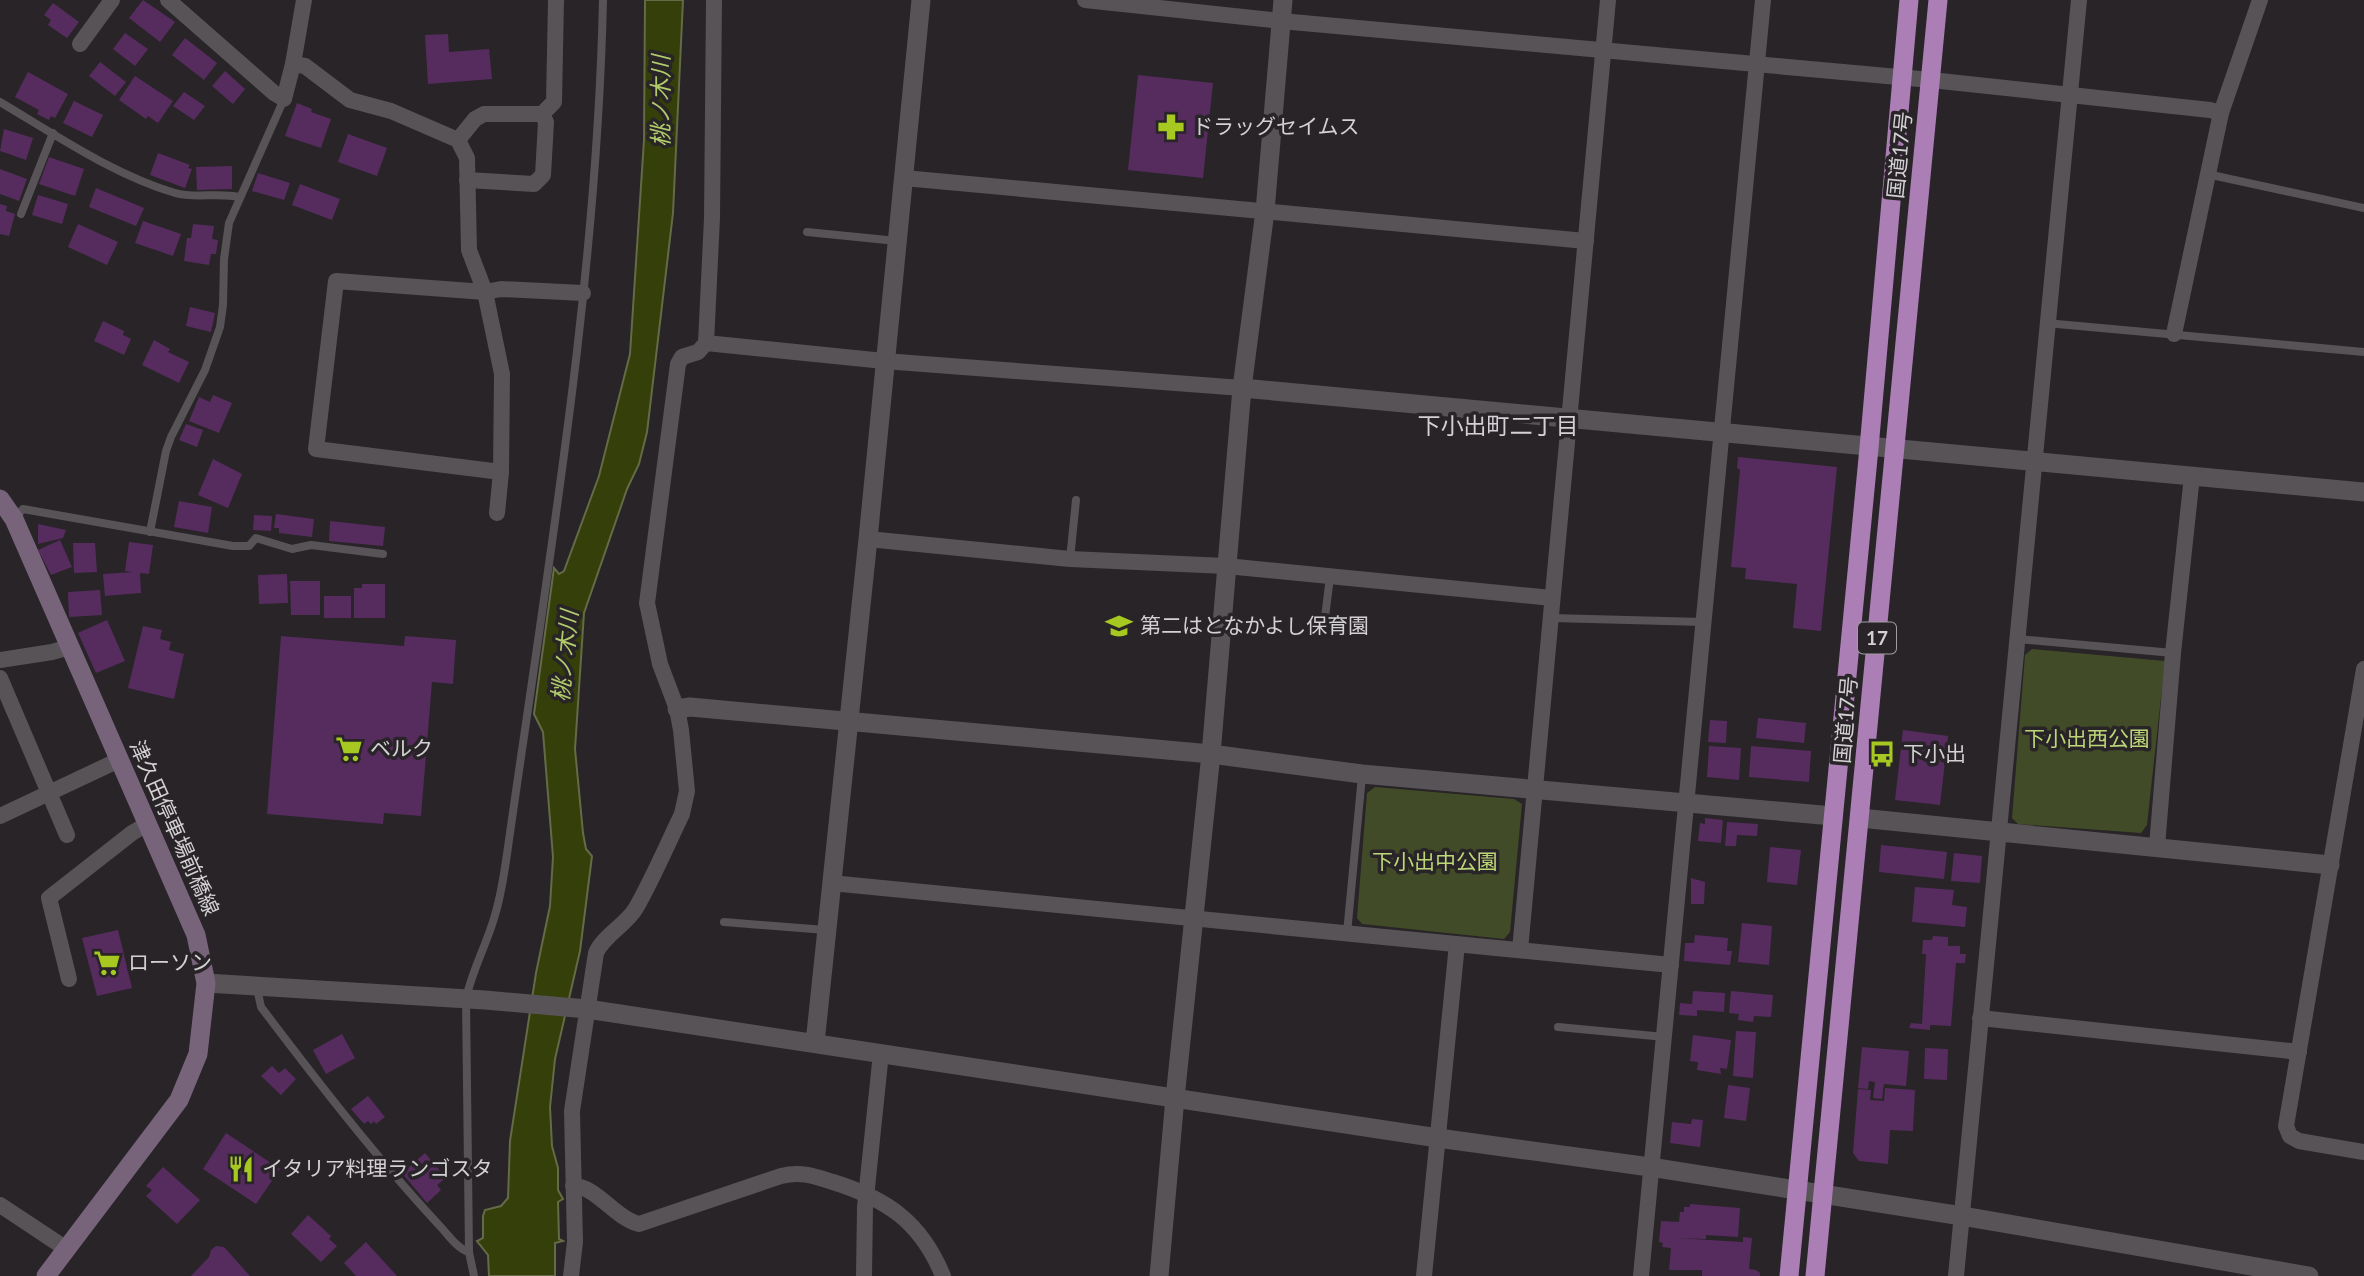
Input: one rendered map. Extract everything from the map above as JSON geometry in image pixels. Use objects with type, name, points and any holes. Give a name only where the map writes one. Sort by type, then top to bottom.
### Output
[{"type":"highway","name":"国道17号","points":[[1789,1276],[1909,0]]},
{"type":"highway","name":"国道17号","points":[[1815,1276],[1938,0]]},
{"type":"main road","name":"津久田停車場前橋線","points":[[0,499],[14,519],[196,935],[206,984],[198,1054],[179,1100],[46,1276]]},
{"type":"street","points":[[80,44],[112,0]]},
{"type":"street","points":[[168,0],[254,77],[284,99],[304,0]]},
{"type":"street","points":[[458,140],[474,119],[484,114],[542,114],[554,102],[556,0]]},
{"type":"street","points":[[571,1276],[575,1249],[574,1087],[583,1009],[598,947],[620,928],[636,908],[684,808],[687,791],[677,709],[660,664],[647,603],[678,364],[682,357],[703,349],[706,343],[712,218],[714,0]]},
{"type":"street","points":[[815,1042],[921,0]]},
{"type":"street","points":[[1085,0],[1281,21],[1931,80],[2221,113]]},
{"type":"street","points":[[1159,1276],[1211,754],[1242,388],[1265,211],[1283,0]]},
{"type":"street","points":[[1520,950],[1608,0]]},
{"type":"street","points":[[1642,1276],[1650,1167],[1688,803],[1763,0]]},
{"type":"street","points":[[1956,1276],[2079,0]]},
{"type":"street","points":[[2174,334],[2221,113],[2260,0]]},
{"type":"street","points":[[293,64],[305,66],[350,100],[391,111],[458,140],[467,158],[468,250],[485,292],[502,374],[501,472],[497,513]]},
{"type":"street","points":[[467,180],[534,184],[543,175],[546,122],[542,114]]},
{"type":"street","points":[[904,178],[1586,241]]},
{"type":"street","points":[[501,472],[316,449],[336,281],[485,292],[501,289],[583,293]]},
{"type":"street","points":[[706,343],[884,361],[1242,388],[2364,492]]},
{"type":"street","points":[[2157,846],[2173,653],[2192,475]]},
{"type":"street","points":[[868,539],[1070,559],[1226,566],[1552,598]]},
{"type":"street","points":[[0,660],[52,653],[70,647]]},
{"type":"street","points":[[2364,669],[2362,699],[2330,865],[2286,1126],[2290,1136],[2299,1141],[2364,1152]]},
{"type":"street","points":[[0,678],[67,835]]},
{"type":"street","points":[[677,709],[690,707],[848,720],[1211,754],[1362,774],[1833,816]]},
{"type":"street","points":[[0,816],[119,760]]},
{"type":"street","points":[[1860,818],[2330,865]]},
{"type":"street","points":[[69,979],[49,898],[147,824]]},
{"type":"street","points":[[831,883],[1671,965]]},
{"type":"street","points":[[1424,1276],[1457,944]]},
{"type":"street","points":[[206,984],[257,985],[583,1009],[1438,1138],[1650,1167],[1962,1216],[2309,1276]]},
{"type":"street","points":[[1980,1018],[2299,1052]]},
{"type":"street","points":[[864,1276],[866,1193],[881,1053]]},
{"type":"street","points":[[573,1186],[583,1187],[629,1220],[639,1224],[798,1172],[866,1193],[887,1204],[906,1221],[931,1251],[943,1276]]},
{"type":"street","points":[[0,1205],[65,1248]]},
{"type":"lane","points":[[474,1276],[470,1252],[476,1000],[470,981],[497,911],[570,404],[596,147],[603,0]]},
{"type":"lane","points":[[150,532],[166,451],[205,370],[219,327],[229,223],[284,99]]},
{"type":"lane","points":[[0,102],[108,164],[174,193],[186,196],[239,197]]},
{"type":"lane","points":[[21,214],[52,132]]},
{"type":"lane","points":[[2207,174],[2364,208]]},
{"type":"lane","points":[[807,232],[897,240]]},
{"type":"lane","points":[[2046,323],[2364,352]]},
{"type":"lane","points":[[1070,559],[1076,500]]},
{"type":"lane","points":[[14,519],[23,509],[233,546],[249,546],[256,538],[292,549],[312,545],[383,554]]},
{"type":"lane","points":[[1323,633],[1330,577]]},
{"type":"lane","points":[[1552,618],[1703,622]]},
{"type":"lane","points":[[2017,639],[2173,653]]},
{"type":"lane","points":[[1347,933],[1362,774]]},
{"type":"lane","points":[[724,922],[826,930]]},
{"type":"lane","points":[[257,985],[261,1007],[353,1123],[425,1209],[461,1248],[470,1252]]},
{"type":"lane","points":[[1558,1027],[1665,1037]]},
{"type":"green space","name":"下小出西公園","points":[[2032,649],[2165,661],[2147,825],[2141,833],[2018,824],[2012,818],[2025,655]]},
{"type":"green space","name":"下小出中公園","points":[[1375,787],[1514,799],[1522,804],[1510,932],[1504,939],[1362,924],[1357,918],[1367,793]]},
{"type":"water","name":"桃ノ木川","points":[[645,0],[683,0],[673,213],[647,432],[639,464],[627,489],[584,613],[575,749],[583,833],[586,849],[592,856],[580,951],[555,1059],[550,1107],[552,1146],[558,1168],[558,1190],[563,1199],[558,1202],[559,1239],[563,1241],[555,1243],[555,1276],[489,1276],[488,1255],[477,1241],[483,1238],[485,1210],[501,1206],[508,1198],[510,1141],[536,973],[550,906],[553,857],[543,732],[534,714],[554,568],[559,574],[564,571],[599,476],[630,354],[644,140]]},
{"type":"building","points":[[143,0],[175,22],[160,42],[129,18]]},
{"type":"building","points":[[53,3],[79,22],[67,38],[48,25],[51,20],[44,15]]},
{"type":"building","points":[[125,33],[148,49],[135,66],[113,49]]},
{"type":"building","points":[[448,34],[449,52],[489,49],[492,79],[428,84],[425,35]]},
{"type":"building","points":[[185,38],[217,63],[204,80],[172,55]]},
{"type":"building","points":[[100,62],[126,82],[115,96],[89,76]]},
{"type":"building","points":[[225,71],[245,89],[233,104],[212,86]]},
{"type":"building","points":[[28,72],[68,94],[55,118],[51,116],[49,120],[37,114],[39,110],[15,97]]},
{"type":"building","name":"ドラッグセイムス","points":[[1138,75],[1213,83],[1203,178],[1128,170]]},
{"type":"building","points":[[135,76],[173,101],[158,123],[148,116],[146,119],[119,100]]},
{"type":"building","points":[[184,92],[205,106],[194,120],[173,106]]},
{"type":"building","points":[[74,101],[103,115],[92,137],[63,123]]},
{"type":"building","points":[[297,103],[312,109],[311,112],[331,119],[321,148],[285,136]]},
{"type":"building","points":[[4,129],[33,138],[26,160],[0,151]]},
{"type":"building","points":[[348,134],[387,148],[377,176],[338,162]]},
{"type":"building","points":[[158,153],[190,165],[188,168],[192,169],[185,188],[150,175]]},
{"type":"building","points":[[49,157],[84,169],[75,196],[39,184]]},
{"type":"building","points":[[232,166],[232,189],[197,190],[196,167]]},
{"type":"building","points":[[0,169],[27,179],[19,201],[0,194]]},
{"type":"building","points":[[258,173],[290,183],[284,200],[252,191]]},
{"type":"building","points":[[300,184],[340,199],[332,220],[292,205]]},
{"type":"building","points":[[96,188],[144,208],[136,226],[89,207]]},
{"type":"building","points":[[38,195],[68,204],[62,224],[32,215]]},
{"type":"building","points":[[0,204],[7,206],[6,211],[15,214],[9,236],[0,234]]},
{"type":"building","points":[[143,221],[181,234],[173,256],[135,243]]},
{"type":"building","points":[[78,224],[118,242],[107,265],[68,247]]},
{"type":"building","points":[[193,224],[214,226],[212,239],[218,240],[216,254],[211,254],[209,265],[184,261],[187,238],[191,238]]},
{"type":"building","points":[[190,307],[215,313],[211,332],[186,326]]},
{"type":"building","points":[[103,321],[124,331],[123,335],[131,339],[124,355],[94,341]]},
{"type":"building","points":[[154,340],[170,349],[168,352],[189,362],[179,383],[142,365]]},
{"type":"building","points":[[213,395],[232,403],[219,433],[189,421],[199,397],[210,402]]},
{"type":"building","points":[[186,424],[203,430],[197,447],[179,440]]},
{"type":"building","points":[[1738,457],[1837,467],[1821,631],[1793,628],[1797,584],[1745,579],[1746,568],[1731,567],[1740,470],[1737,468]]},
{"type":"building","points":[[213,459],[242,474],[228,508],[198,495]]},
{"type":"building","points":[[179,501],[212,507],[208,533],[174,527]]},
{"type":"building","points":[[276,514],[314,519],[312,537],[279,533],[279,528],[274,528]]},
{"type":"building","points":[[254,515],[272,516],[271,531],[253,530]]},
{"type":"building","points":[[330,521],[385,527],[383,546],[329,541]]},
{"type":"building","points":[[38,524],[66,530],[63,538],[38,544]]},
{"type":"building","points":[[60,540],[72,567],[51,575],[38,550]]},
{"type":"building","points":[[129,542],[153,545],[149,574],[140,573],[141,593],[105,596],[103,574],[133,572],[125,571]]},
{"type":"building","points":[[73,543],[95,543],[97,572],[74,573]]},
{"type":"building","points":[[287,574],[288,603],[259,604],[258,575]]},
{"type":"building","points":[[290,581],[320,581],[320,615],[291,615]]},
{"type":"building","points":[[362,584],[385,584],[385,618],[354,618],[354,588],[362,588]]},
{"type":"building","points":[[100,590],[102,615],[69,617],[68,592]]},
{"type":"building","points":[[324,596],[351,596],[351,618],[324,618]]},
{"type":"building","points":[[107,620],[125,661],[96,673],[78,633]]},
{"type":"building","points":[[143,626],[162,630],[160,639],[171,642],[169,650],[184,654],[174,699],[128,688]]},
{"type":"building","name":"ベルク","points":[[281,636],[404,646],[405,636],[456,640],[453,684],[432,682],[421,816],[384,813],[383,824],[267,814]]},
{"type":"building","points":[[1758,718],[1806,723],[1804,743],[1756,738]]},
{"type":"building","points":[[1710,720],[1727,721],[1726,743],[1708,742]]},
{"type":"building","points":[[1903,730],[1948,736],[1940,805],[1895,800]]},
{"type":"building","points":[[1709,746],[1741,748],[1739,780],[1707,777]]},
{"type":"building","points":[[1751,746],[1811,751],[1809,782],[1749,777]]},
{"type":"building","points":[[1705,818],[1723,820],[1721,843],[1698,841],[1700,823],[1705,824]]},
{"type":"building","points":[[1727,822],[1758,824],[1757,836],[1737,835],[1736,846],[1725,846]]},
{"type":"building","points":[[1881,845],[1947,852],[1944,879],[1879,872]]},
{"type":"building","points":[[1770,847],[1801,850],[1797,885],[1767,882]]},
{"type":"building","points":[[1954,853],[1982,856],[1980,883],[1951,881]]},
{"type":"building","points":[[1691,878],[1705,882],[1704,904],[1691,904]]},
{"type":"building","points":[[1915,887],[1954,890],[1952,905],[1967,907],[1965,927],[1912,922]]},
{"type":"building","points":[[1742,923],[1772,926],[1769,965],[1738,962]]},
{"type":"building","name":"ローソン","points":[[118,930],[132,988],[97,996],[82,938]]},
{"type":"building","points":[[1695,935],[1728,938],[1727,951],[1732,951],[1730,965],[1684,961],[1685,943],[1694,943]]},
{"type":"building","points":[[1933,936],[1948,937],[1948,946],[1960,946],[1960,954],[1966,954],[1965,963],[1956,963],[1951,1026],[1930,1025],[1930,1030],[1909,1028],[1911,1023],[1922,1024],[1926,954],[1922,954],[1923,940],[1932,940]]},
{"type":"building","points":[[1693,991],[1725,993],[1724,1012],[1697,1010],[1697,1016],[1679,1015],[1680,1003],[1692,1004]]},
{"type":"building","points":[[1731,991],[1773,995],[1771,1017],[1754,1016],[1753,1022],[1738,1020],[1739,1014],[1729,1013]]},
{"type":"building","points":[[1736,1031],[1756,1032],[1753,1078],[1733,1076]]},
{"type":"building","points":[[342,1034],[355,1058],[326,1074],[313,1050]]},
{"type":"building","points":[[1693,1035],[1731,1040],[1727,1069],[1720,1068],[1721,1074],[1697,1070],[1698,1062],[1690,1061]]},
{"type":"building","points":[[1862,1047],[1909,1051],[1906,1086],[1884,1084],[1882,1099],[1873,1098],[1875,1082],[1869,1081],[1868,1089],[1858,1088]]},
{"type":"building","points":[[1925,1048],[1948,1049],[1947,1080],[1924,1079]]},
{"type":"building","points":[[272,1066],[279,1073],[285,1068],[296,1079],[281,1095],[261,1076]]},
{"type":"building","points":[[1728,1085],[1750,1088],[1746,1121],[1724,1118]]},
{"type":"building","points":[[1885,1088],[1915,1090],[1913,1131],[1890,1130],[1888,1164],[1859,1161],[1853,1153],[1858,1089],[1871,1090],[1870,1100],[1884,1101]]},
{"type":"building","points":[[368,1096],[385,1117],[376,1124],[374,1121],[371,1124],[368,1121],[364,1124],[351,1109]]},
{"type":"building","points":[[1692,1119],[1703,1120],[1700,1147],[1670,1143],[1672,1122],[1691,1124]]},
{"type":"building","name":"イタリア料理ランゴスタ","points":[[226,1133],[280,1169],[256,1204],[203,1169]]},
{"type":"building","points":[[425,1153],[446,1178],[437,1185],[441,1190],[427,1203],[402,1173]]},
{"type":"building","points":[[163,1167],[200,1200],[177,1224],[146,1196],[152,1190],[146,1186]]},
{"type":"building","points":[[1690,1204],[1740,1208],[1738,1237],[1706,1235],[1706,1239],[1675,1238],[1743,1242],[1743,1237],[1752,1238],[1749,1269],[1756,1270],[1760,1276],[1702,1276],[1702,1270],[1669,1270],[1671,1248],[1662,1247],[1663,1243],[1659,1242],[1661,1221],[1679,1222],[1680,1212],[1684,1212],[1684,1207],[1690,1207]]},
{"type":"building","points":[[308,1215],[331,1236],[329,1239],[337,1246],[321,1262],[291,1234]]},
{"type":"building","points":[[366,1242],[397,1276],[356,1276],[344,1263]]},
{"type":"building","points":[[216,1246],[224,1247],[250,1276],[191,1276]]},
{"type":"place","name":"ドラッグセイムス","points":[[1171,127]]},
{"type":"place","name":"第二はとなかよし保育園","points":[[1119,626]]},
{"type":"place","name":"ベルク","points":[[349,749]]},
{"type":"place","name":"下小出","points":[[1882,754]]},
{"type":"place","name":"ローソン","points":[[107,963]]},
{"type":"place","name":"イタリア料理ランゴスタ","points":[[241,1169]]},
{"type":"district","name":"下小出町二丁目","points":[[1498,426]]}]
